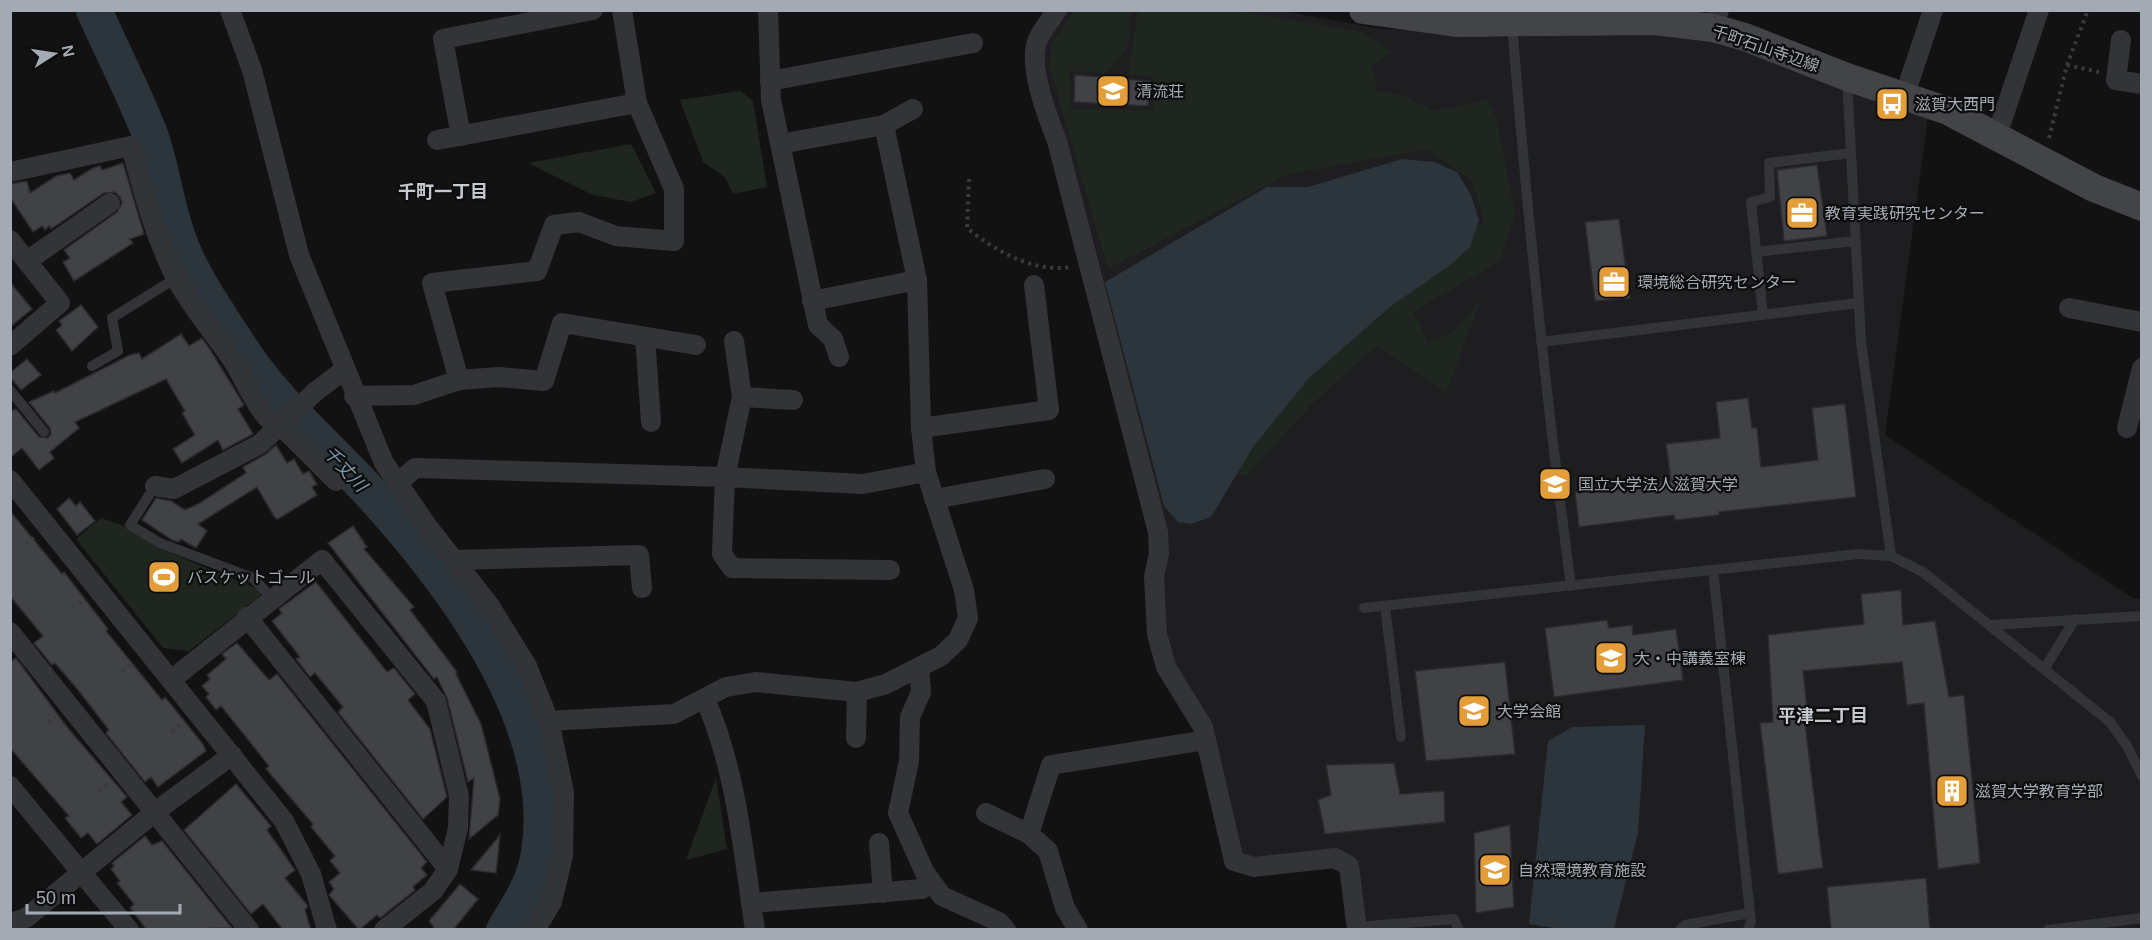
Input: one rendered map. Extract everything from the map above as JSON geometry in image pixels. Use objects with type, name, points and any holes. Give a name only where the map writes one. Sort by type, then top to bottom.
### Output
[{"type":"main road","name":"千町石山寺辺線","points":[[1363,10],[1456,23],[1512,24],[1716,19],[1745,37],[1847,78],[1948,111],[2094,188],[2142,207]]},
{"type":"street","points":[[230,10],[252,70],[299,255],[354,396],[384,463],[397,484],[490,606],[527,666],[549,721],[564,792],[563,856],[552,902],[535,930]]},
{"type":"street","points":[[461,136],[442,39],[518,18],[592,10]]},
{"type":"street","points":[[459,380],[432,283],[537,271],[554,225],[579,222],[616,236],[674,241],[674,189],[637,103],[622,10]]},
{"type":"street","points":[[768,10],[771,100],[780,144],[818,326],[832,339],[839,357]]},
{"type":"street","points":[[1057,10],[1038,40],[1036,69],[1043,104],[1056,141],[1158,532],[1159,553],[1154,578],[1157,634],[1166,667],[1203,727],[1234,861],[1254,867],[1335,858],[1349,866],[1357,928]]},
{"type":"street","points":[[1904,98],[1934,10]]},
{"type":"street","points":[[1997,135],[2039,10]]},
{"type":"street","points":[[2121,40],[2116,80],[2142,84]]},
{"type":"street","points":[[771,81],[974,43]]},
{"type":"street","points":[[437,140],[637,103]]},
{"type":"street","points":[[780,144],[884,125],[913,109]]},
{"type":"street","points":[[549,721],[674,714],[726,687],[756,682],[857,692],[886,684],[941,656],[958,640],[968,618],[964,590],[926,472],[921,428],[917,280],[884,125]]},
{"type":"street","points":[[10,172],[131,146],[147,208],[176,278],[201,319],[225,349],[263,411],[336,481]]},
{"type":"street","points":[[10,345],[60,303],[16,249],[110,202]]},
{"type":"street","points":[[813,301],[917,280]]},
{"type":"street","points":[[921,428],[1049,410],[1034,285]]},
{"type":"street","points":[[2069,308],[2142,322]]},
{"type":"street","points":[[354,396],[414,395],[459,380],[499,377],[544,381],[562,323],[696,345]]},
{"type":"street","points":[[645,337],[651,422]]},
{"type":"street","points":[[734,341],[742,397],[725,477],[723,554],[732,568],[890,570]]},
{"type":"street","points":[[2127,428],[2142,368]]},
{"type":"street","points":[[155,486],[174,489],[260,444],[315,392],[344,370]]},
{"type":"street","points":[[742,397],[793,400]]},
{"type":"street","points":[[397,484],[414,468],[725,477],[863,484],[926,472]]},
{"type":"street","points":[[934,499],[1045,479]]},
{"type":"street","points":[[11,482],[232,755],[291,833],[318,893],[327,930]]},
{"type":"street","points":[[454,560],[639,555],[642,588]]},
{"type":"street","points":[[171,680],[247,617],[322,560],[436,701],[459,796],[458,828],[448,869],[434,891],[384,930]]},
{"type":"street","points":[[247,617],[448,869]]},
{"type":"street","points":[[10,632],[249,930]]},
{"type":"street","points":[[919,667],[921,692],[910,717],[909,761],[898,813],[925,873],[942,896],[999,922],[1006,930]]},
{"type":"street","points":[[856,738],[857,692]]},
{"type":"street","points":[[705,699],[720,733],[732,779],[755,930]]},
{"type":"street","points":[[1029,834],[1051,765],[1206,741]]},
{"type":"street","points":[[10,923],[26,918],[155,812],[232,755]]},
{"type":"street","points":[[10,786],[84,872],[129,930]]},
{"type":"street","points":[[986,813],[1029,834],[1048,851],[1065,908],[1078,930]]},
{"type":"street","points":[[879,843],[883,893]]},
{"type":"street","points":[[751,903],[922,889]]},
{"type":"lane","points":[[1512,24],[1541,342],[1571,586]]},
{"type":"lane","points":[[1847,78],[1858,303],[1874,447],[1891,556]]},
{"type":"lane","points":[[1763,315],[1751,202],[1770,197],[1769,163],[1851,153]]},
{"type":"lane","points":[[1756,252],[1855,241]]},
{"type":"lane","points":[[92,366],[118,351],[112,318],[176,278]]},
{"type":"lane","points":[[1541,342],[1858,303]]},
{"type":"lane","points":[[10,390],[44,432]]},
{"type":"lane","points":[[155,486],[130,525],[160,543],[253,578],[272,598]]},
{"type":"lane","points":[[1364,608],[1858,554],[1891,556],[1923,572],[2110,722],[2127,746],[2142,776]]},
{"type":"lane","points":[[1680,930],[1686,925],[1752,924],[1713,570]]},
{"type":"lane","points":[[1385,606],[1401,737]]},
{"type":"lane","points":[[1990,625],[2142,616]]},
{"type":"lane","points":[[2045,668],[2075,619]]},
{"type":"lane","points":[[2048,930],[2142,918]]},
{"type":"lane","points":[[1357,928],[1454,919],[1459,930]]},
{"type":"path","points":[[2040,158],[2052,130],[2067,65],[2088,10]]},
{"type":"path","points":[[2067,65],[2107,74],[2116,80]]},
{"type":"path","points":[[969,179],[967,228],[991,248],[1028,262],[1058,269],[1088,264]]},
{"type":"shaded area","name":"国立大学法人滋賀大学","points":[[1066,10],[1283,11],[1375,28],[1510,37],[1653,33],[1715,40],[1928,117],[1885,435],[2134,599],[2141,599],[2141,929],[1365,929],[1355,861],[1255,859],[1240,854],[1163,634],[1161,579],[1043,69],[1043,42]]},
{"type":"shaded area","points":[[1074,11],[1131,11],[1128,47],[1107,73],[1069,71],[1071,109],[1153,110],[1153,77],[1128,74],[1138,11],[1237,11],[1361,32],[1391,52],[1372,67],[1377,91],[1404,95],[1433,111],[1487,100],[1496,117],[1515,214],[1501,260],[1413,312],[1428,341],[1451,334],[1481,300],[1446,393],[1376,346],[1312,404],[1247,475],[1223,475],[1292,376],[1421,259],[1484,222],[1472,181],[1428,149],[1288,174],[1108,269],[1050,69],[1051,44]]},
{"type":"shaded area","points":[[740,91],[753,101],[767,187],[733,194],[725,177],[703,162],[680,100]]},
{"type":"shaded area","points":[[631,144],[656,193],[631,202],[593,195],[528,163]]},
{"type":"shaded area","points":[[1402,159],[1434,162],[1457,172],[1471,195],[1479,220],[1470,247],[1449,266],[1391,306],[1309,378],[1253,447],[1211,517],[1191,524],[1178,522],[1164,506],[1105,282],[1267,187],[1308,187]]},
{"type":"shaded area","points":[[101,518],[127,527],[161,549],[265,592],[189,651],[163,648],[76,539]]},
{"type":"shaded area","points":[[1645,725],[1638,833],[1614,929],[1561,929],[1529,924],[1548,741],[1572,727]]},
{"type":"shaded area","points":[[716,778],[727,849],[686,860]]},
{"type":"building","points":[[1075,75],[1150,81],[1148,106],[1074,102]]},
{"type":"building","points":[[123,163],[144,234],[130,239],[133,243],[74,281],[63,262],[70,258],[64,250],[117,212],[122,203],[120,197],[115,192],[104,193],[51,229],[49,226],[45,230],[42,226],[33,232],[10,197],[10,184],[27,181],[30,193],[56,176],[70,173],[74,180],[93,168],[100,166],[102,170]]},
{"type":"building","points":[[1817,165],[1827,236],[1784,241],[1777,170]]},
{"type":"building","points":[[1619,219],[1630,298],[1595,301],[1585,222]]},
{"type":"building","points":[[10,282],[32,309],[10,327]]},
{"type":"building","points":[[81,305],[98,327],[72,351],[56,330],[62,325],[59,321]]},
{"type":"building","points":[[181,334],[189,346],[202,338],[244,405],[238,409],[253,434],[223,450],[218,440],[182,463],[173,449],[195,435],[182,413],[185,411],[166,379],[75,422],[79,428],[50,452],[54,458],[39,470],[22,448],[10,458],[10,411],[16,409],[39,437],[48,438],[51,434],[50,428],[29,402],[54,391],[55,393],[130,355],[139,353],[142,359]]},
{"type":"building","points":[[27,359],[41,375],[21,390],[10,377],[10,373]]},
{"type":"building","points":[[1748,398],[1752,428],[1757,428],[1761,467],[1818,460],[1812,408],[1845,404],[1856,497],[1719,512],[1719,515],[1675,520],[1674,515],[1579,527],[1575,492],[1671,481],[1666,444],[1720,438],[1716,402]]},
{"type":"building","points":[[276,445],[287,463],[294,459],[303,474],[309,471],[317,484],[312,487],[317,495],[278,519],[275,518],[257,487],[198,524],[207,531],[196,548],[181,539],[179,542],[172,540],[142,520],[156,498],[171,501],[185,510],[200,503],[246,473],[243,467],[266,454]]},
{"type":"building","points":[[69,498],[76,506],[80,502],[95,521],[77,535],[57,509]]},
{"type":"building","points":[[10,511],[62,574],[64,572],[108,629],[106,631],[162,700],[165,697],[202,743],[206,751],[158,787],[151,777],[145,782],[106,733],[109,730],[78,690],[55,663],[52,665],[34,643],[43,636],[10,596]]},
{"type":"building","points":[[353,526],[367,547],[364,549],[414,607],[410,610],[457,672],[481,724],[500,799],[498,815],[469,839],[474,778],[468,782],[447,698],[437,677],[434,679],[328,543]]},
{"type":"building","points":[[316,582],[387,672],[394,668],[415,694],[408,700],[430,729],[447,797],[423,819],[338,712],[343,707],[315,673],[310,677],[296,659],[300,657],[272,621],[282,613],[279,609]]},
{"type":"building","name":"滋賀大学教育学部","points":[[1901,590],[1903,625],[1935,621],[1949,697],[1964,695],[1980,863],[1938,869],[1924,703],[1907,705],[1902,662],[1803,671],[1808,716],[1804,716],[1823,868],[1778,874],[1760,723],[1773,722],[1768,635],[1864,624],[1861,594]]},
{"type":"building","points":[[1607,620],[1609,628],[1632,625],[1633,635],[1676,629],[1683,680],[1554,697],[1545,628]]},
{"type":"building","points":[[237,643],[269,680],[277,674],[427,862],[421,868],[427,875],[413,887],[415,890],[380,918],[377,915],[359,930],[329,895],[334,889],[329,882],[340,873],[330,861],[335,856],[311,827],[313,824],[266,769],[269,766],[221,706],[216,710],[206,697],[209,694],[202,686],[210,679],[207,675],[226,659],[222,654]]},
{"type":"building","points":[[16,658],[67,727],[127,797],[121,802],[132,815],[97,844],[88,833],[81,838],[65,818],[69,816],[10,748],[10,662]]},
{"type":"building","name":"大学会館","points":[[1505,662],[1515,754],[1426,761],[1415,671]]},
{"type":"building","points":[[1394,763],[1400,794],[1444,791],[1445,822],[1325,834],[1318,800],[1331,795],[1326,765]]},
{"type":"building","points":[[236,784],[271,826],[267,830],[295,870],[285,878],[308,906],[305,910],[311,930],[283,930],[263,904],[251,914],[184,830]]},
{"type":"building","points":[[1510,825],[1514,907],[1476,913],[1474,833]]},
{"type":"building","points":[[500,835],[496,873],[471,870]]},
{"type":"building","points":[[145,836],[152,845],[162,841],[232,928],[147,930],[130,908],[134,904],[117,883],[120,881],[111,869],[114,866],[112,863]]},
{"type":"building","points":[[1926,878],[1930,930],[1831,930],[1827,887]]},
{"type":"building","points":[[460,884],[478,899],[453,930],[436,930],[429,921]]},
{"type":"waterway","name":"千丈川","points":[[94,10],[149,132],[180,245],[203,290],[239,346],[270,388],[360,481],[439,575],[469,617],[496,662],[518,709],[534,756],[541,805],[539,853],[530,883],[504,930]]},
{"type":"place","name":"清流荘","points":[[1113,91]]},
{"type":"place","name":"滋賀大西門","points":[[1892,104]]},
{"type":"place","name":"教育実践研究センター","points":[[1802,213]]},
{"type":"place","name":"環境総合研究センター","points":[[1614,282]]},
{"type":"place","name":"国立大学法人滋賀大学","points":[[1555,484]]},
{"type":"place","name":"バスケットゴール","points":[[164,577]]},
{"type":"place","name":"大・中講義室棟","points":[[1611,658]]},
{"type":"place","name":"大学会館","points":[[1474,711]]},
{"type":"place","name":"滋賀大学教育学部","points":[[1952,791]]},
{"type":"place","name":"自然環境教育施設","points":[[1495,870]]},
{"type":"district","name":"千町一丁目","points":[[443,192]]},
{"type":"district","name":"平津二丁目","points":[[1823,716]]}]
